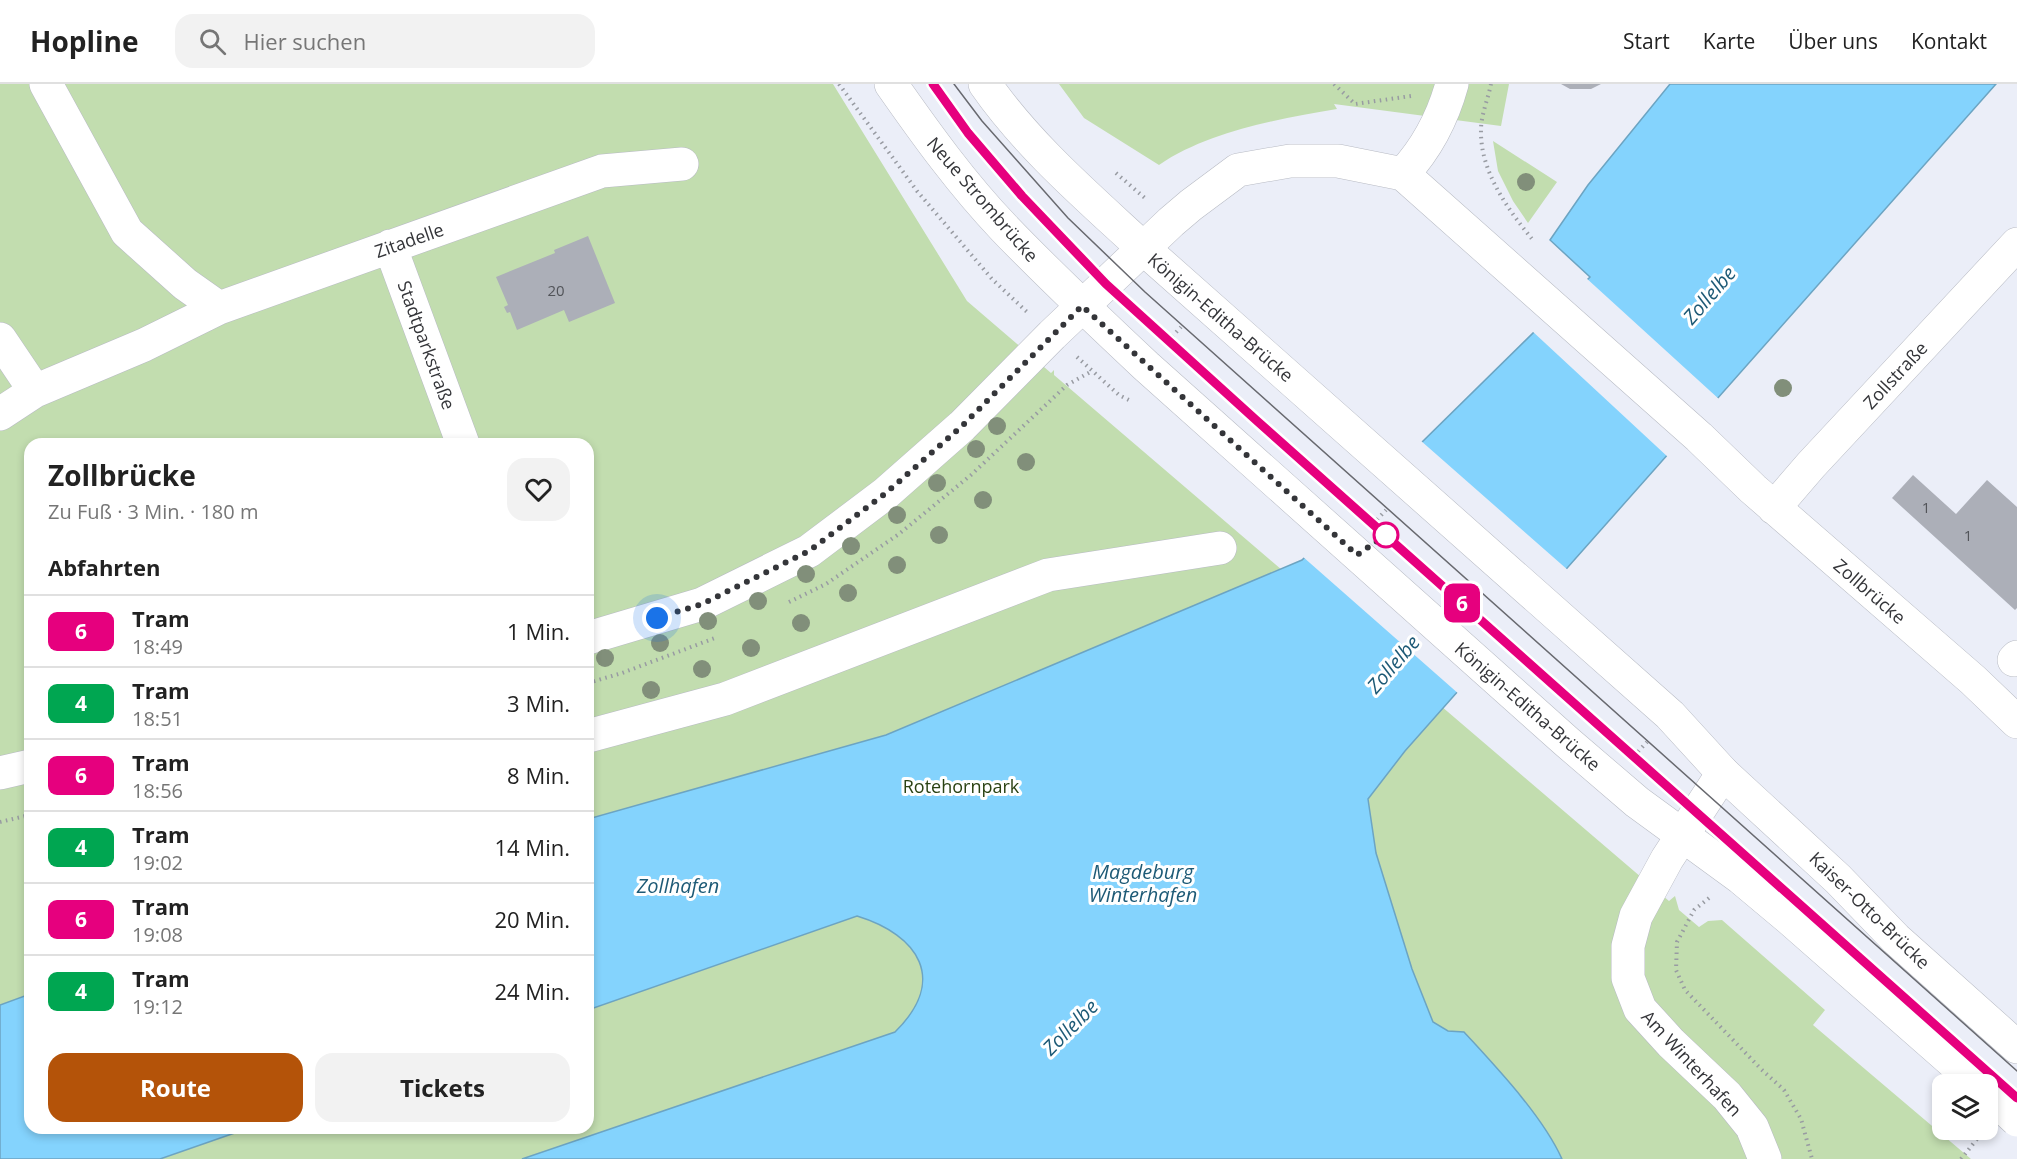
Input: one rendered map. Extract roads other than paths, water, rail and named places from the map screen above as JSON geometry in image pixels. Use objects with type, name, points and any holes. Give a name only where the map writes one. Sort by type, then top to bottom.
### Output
[{"type":"street","points":[[46,84],[127,232],[185,284],[219,308]]},
{"type":"street","name":"Neue Strombrücke","points":[[891,84],[927,136],[962,180],[1003,227],[1082,306]]},
{"type":"street","points":[[985,84],[1024,134],[1046,157],[1144,249]]},
{"type":"street","points":[[594,636],[702,604],[809,551],[886,493],[962,426],[1082,306],[1191,205],[1238,170],[1290,161],[1338,161],[1403,174],[1440,118],[1452,84]]},
{"type":"street","name":"Zitadelle","points":[[0,414],[35,391],[144,345],[219,308],[602,171],[682,164]]},
{"type":"street","name":"Zollbrücke","points":[[1403,174],[1699,436],[1774,508],[1973,680],[2017,722]]},
{"type":"street","name":"Zollstraße","points":[[1774,508],[2017,244]]},
{"type":"street","name":"Stadtparkstraße","points":[[390,246],[461,438]]},
{"type":"street","name":"Königin-Editha-Brücke","points":[[1144,249],[1670,715],[1723,773]]},
{"type":"street","name":"Königin-Editha-Brücke","points":[[1082,306],[1146,366],[1567,742],[1637,802],[1683,835]]},
{"type":"street","points":[[0,339],[35,391]]},
{"type":"street","points":[[594,734],[725,699],[1048,575],[1220,548]]},
{"type":"street","points":[[0,773],[24,767]]},
{"type":"street","name":"Am Winterhafen","points":[[1723,773],[1653,883],[1636,916],[1628,946],[1628,978],[1640,1009],[1671,1043],[1726,1095],[1752,1127],[1765,1159]]},
{"type":"street","name":"Kaiser-Otto-Brücke","points":[[1723,773],[1838,879],[1896,939],[2017,1047]]},
{"type":"street","points":[[1683,835],[1741,878],[1967,1074]]},
{"type":"street","points":[[1998,1102],[2017,1120]]},
{"type":"water","points":[[1670,84],[1996,84],[1405,751],[1368,799],[1376,853],[1412,969],[1433,1022],[1448,1031],[1464,1032],[1531,1109],[1562,1159],[522,1159],[895,1032],[911,1013],[920,995],[923,977],[919,962],[910,947],[897,935],[879,924],[857,916],[594,1008],[594,817],[886,735],[1302,560],[1590,277],[1550,240],[1588,185]]},
{"type":"water","points":[[24,996],[24,1134],[232,1134],[160,1159],[0,1159],[0,1005]]},
{"type":"tram line","points":[[933,84],[1015,188],[1106,284],[2017,1098]]},
{"type":"tram line","name":"6","points":[[933,84],[968,133],[1022,196],[1106,284],[2017,1098]]},
{"type":"tram line","points":[[954,84],[982,121],[1068,218],[1145,292],[2017,1071]]},
{"type":"water label","name":"Zollelbe","points":[[1709,295]]},
{"type":"water label","name":"Zollelbe","points":[[1393,664]]},
{"type":"water label","name":"Magdeburg Winterhafen","points":[[1143,882]]},
{"type":"water label","name":"Zollhafen","points":[[678,885]]},
{"type":"water label","name":"Zollelbe","points":[[1070,1027]]},
{"type":"park label","name":"Rotehornpark","points":[[961,786]]}]
